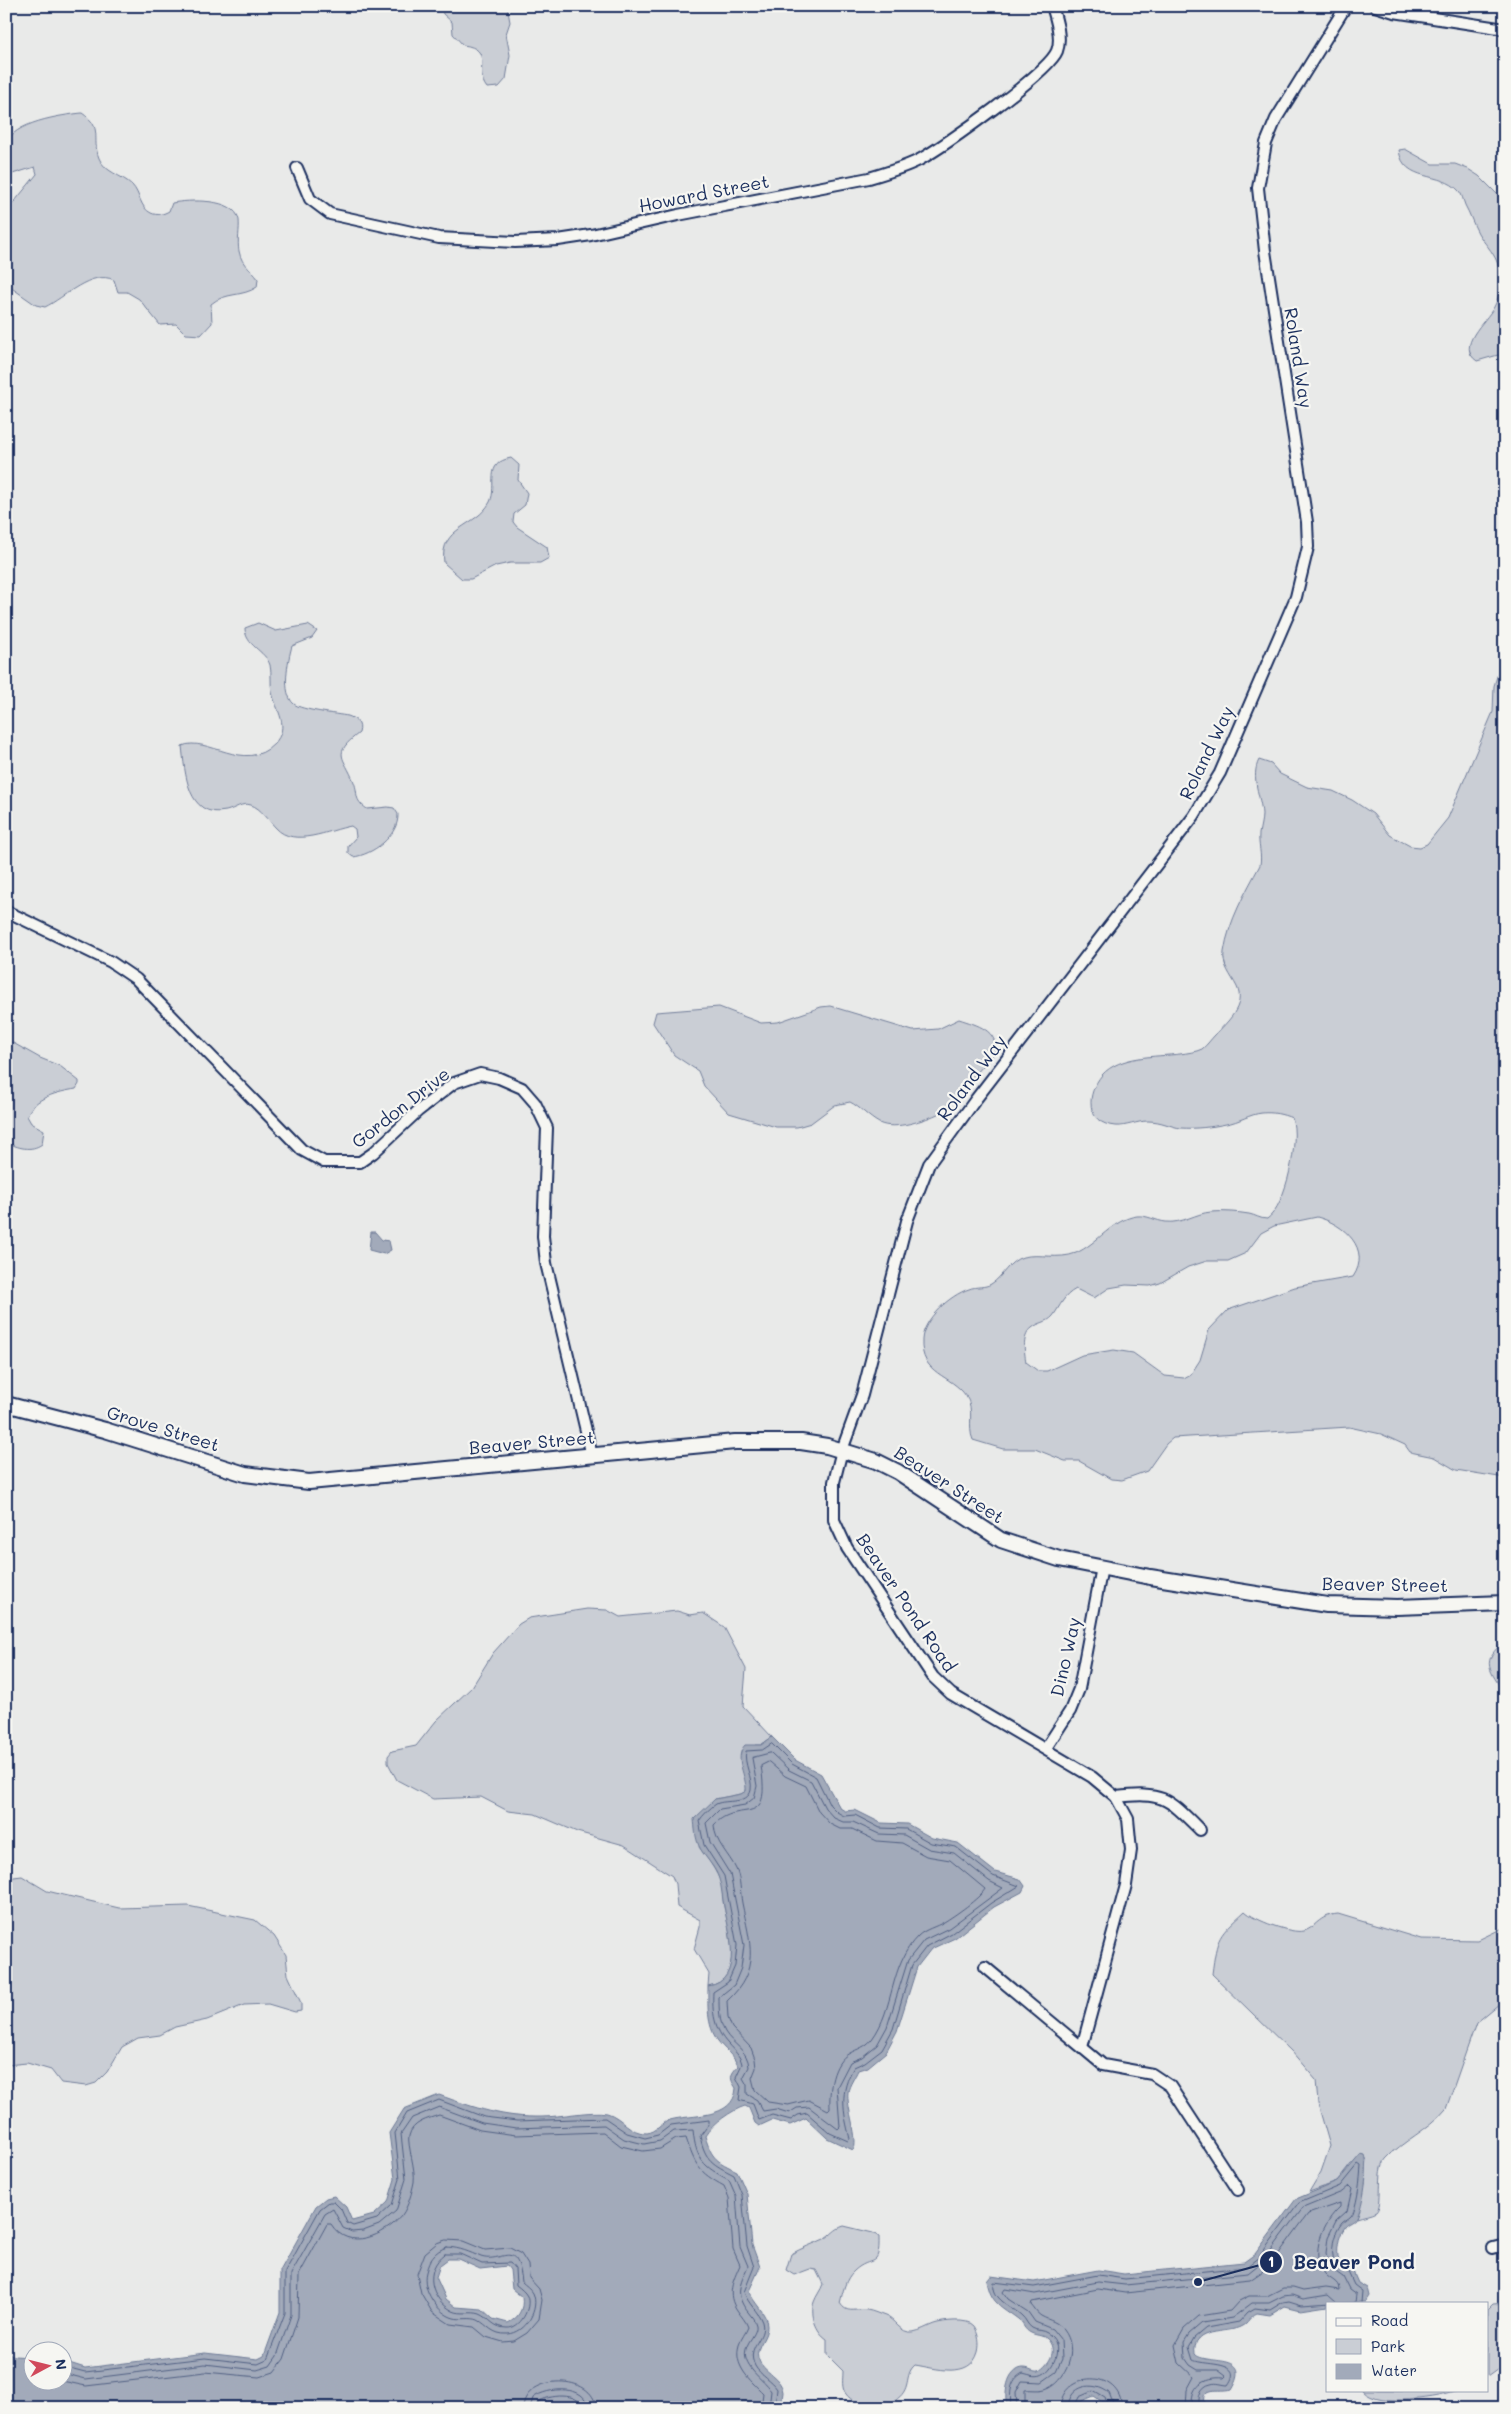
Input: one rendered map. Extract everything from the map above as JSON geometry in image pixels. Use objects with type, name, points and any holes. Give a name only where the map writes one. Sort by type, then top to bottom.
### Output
[{"type":"street","name":"Howard Street","points":[[297,168],[310,199],[330,214],[439,238],[515,242],[558,240],[591,235],[670,216],[869,178],[895,171],[920,159],[1041,72],[1051,61],[1057,50],[1058,38],[1052,6]]},
{"type":"street","name":"Roland Way","points":[[842,1450],[862,1395],[907,1221],[929,1164],[1194,816],[1220,773],[1296,597],[1308,548],[1307,522],[1264,251],[1258,188],[1264,151],[1276,119],[1346,6]]},
{"type":"street","points":[[1375,6],[1394,12],[1505,29]]},
{"type":"street","name":"Gordon Drive","points":[[6,911],[111,962],[136,979],[302,1150],[324,1162],[360,1162],[373,1153],[418,1110],[454,1083],[480,1074],[499,1078],[522,1088],[535,1103],[547,1128],[542,1236],[546,1263],[592,1456]]},
{"type":"street","name":"Grove Street","points":[[6,1404],[105,1430],[245,1474],[310,1482]]},
{"type":"street","name":"Beaver Street","points":[[310,1482],[735,1442],[801,1442],[842,1450],[876,1461],[898,1472],[1001,1540],[1051,1557],[1150,1577],[1327,1605],[1397,1607],[1505,1603]]},
{"type":"street","name":"Beaver Pond Road","points":[[842,1450],[834,1482],[834,1520],[847,1548],[933,1677],[951,1694],[1046,1748],[1092,1777],[1116,1797]]},
{"type":"street","name":"Dino Way","points":[[1046,1748],[1070,1710],[1079,1689],[1102,1568]]},
{"type":"street","points":[[1082,2047],[1126,1885],[1131,1850],[1128,1819],[1116,1797],[1140,1794],[1164,1798],[1177,1807],[1200,1830]]},
{"type":"street","points":[[985,1967],[1104,2065],[1152,2074],[1170,2086],[1238,2190]]},
{"type":"street","points":[[1493,2248],[1505,2246]]},
{"type":"green space","points":[[441,6],[507,6],[510,22],[506,34],[510,55],[506,79],[499,87],[487,88],[483,81],[481,56],[473,47],[463,45],[453,34],[452,22],[443,14]]},
{"type":"green space","points":[[82,113],[89,118],[95,129],[97,151],[101,163],[132,185],[147,211],[153,214],[160,214],[169,211],[172,203],[199,201],[220,204],[229,207],[236,213],[239,220],[238,243],[240,256],[258,279],[257,287],[216,300],[211,304],[212,323],[201,335],[186,334],[176,324],[160,325],[139,299],[127,292],[118,292],[114,280],[97,278],[88,281],[45,307],[36,305],[6,284],[6,212],[37,174],[35,167],[6,176],[6,145],[10,137],[27,125],[51,118]]},
{"type":"green space","points":[[1405,149],[1432,164],[1455,164],[1468,169],[1479,176],[1505,202],[1505,358],[1498,355],[1477,361],[1471,355],[1469,348],[1474,334],[1494,307],[1498,297],[1500,279],[1499,267],[1495,258],[1478,233],[1459,191],[1452,185],[1408,168],[1402,160],[1399,150]]},
{"type":"green space","points":[[511,458],[519,465],[518,480],[527,493],[525,505],[514,514],[513,522],[517,527],[547,547],[549,558],[540,563],[510,563],[496,566],[471,579],[462,579],[444,563],[444,551],[447,542],[460,528],[484,511],[492,495],[494,470],[502,461]]},
{"type":"green space","points":[[258,623],[276,631],[308,625],[317,631],[312,638],[292,646],[287,676],[288,692],[290,699],[298,706],[348,716],[359,724],[359,733],[350,740],[342,751],[342,756],[354,782],[358,799],[367,809],[388,807],[394,808],[398,814],[394,830],[389,837],[368,853],[353,857],[348,853],[348,846],[356,837],[355,829],[351,826],[312,836],[292,837],[283,834],[261,812],[251,805],[245,804],[226,811],[213,812],[203,808],[190,791],[182,746],[192,744],[203,745],[239,755],[251,755],[263,752],[274,744],[279,737],[282,725],[272,692],[270,665],[246,634],[245,628]]},
{"type":"green space","points":[[1505,650],[1505,1478],[1456,1470],[1434,1457],[1410,1452],[1405,1445],[1381,1434],[1349,1427],[1173,1438],[1166,1444],[1147,1471],[1122,1480],[1111,1479],[1079,1461],[1065,1461],[1035,1449],[1003,1449],[973,1440],[969,1401],[960,1389],[931,1367],[923,1352],[922,1340],[927,1324],[946,1302],[969,1289],[991,1284],[1009,1265],[1023,1257],[1063,1256],[1076,1253],[1128,1218],[1141,1216],[1172,1222],[1205,1213],[1235,1212],[1267,1219],[1274,1212],[1280,1201],[1290,1172],[1293,1156],[1294,1128],[1292,1118],[1285,1115],[1266,1113],[1204,1128],[1181,1128],[1148,1121],[1115,1126],[1105,1124],[1098,1119],[1093,1114],[1091,1106],[1093,1091],[1102,1075],[1109,1068],[1128,1060],[1194,1052],[1202,1049],[1230,1019],[1237,1007],[1239,994],[1226,966],[1224,952],[1226,940],[1243,896],[1260,865],[1259,838],[1262,814],[1256,780],[1259,760],[1271,764],[1280,774],[1307,787],[1333,791],[1352,800],[1373,814],[1390,835],[1410,846],[1420,847],[1427,844],[1448,818],[1493,712],[1494,686]],"holes":[[[1317,1217],[1327,1220],[1345,1232],[1357,1248],[1359,1257],[1358,1267],[1353,1277],[1295,1287],[1228,1310],[1209,1330],[1200,1360],[1191,1374],[1184,1378],[1165,1376],[1133,1353],[1114,1350],[1082,1355],[1047,1371],[1038,1371],[1026,1362],[1025,1339],[1029,1331],[1051,1318],[1065,1298],[1076,1289],[1094,1298],[1109,1288],[1126,1285],[1150,1286],[1160,1283],[1188,1267],[1207,1261],[1228,1261],[1246,1253],[1261,1233],[1274,1226]]]},
{"type":"green space","points":[[830,1006],[913,1031],[938,1029],[959,1019],[979,1026],[990,1034],[994,1039],[995,1053],[940,1113],[926,1119],[910,1124],[886,1125],[875,1121],[850,1102],[835,1105],[811,1123],[797,1127],[776,1127],[729,1113],[704,1086],[698,1071],[674,1055],[653,1023],[656,1012],[719,1007],[761,1023],[778,1022],[821,1007]]},
{"type":"green space","points":[[6,1039],[40,1058],[60,1066],[79,1081],[76,1089],[47,1096],[30,1110],[27,1116],[31,1123],[44,1130],[42,1144],[33,1148],[20,1147],[6,1142]]},
{"type":"green space","points":[[587,1609],[607,1610],[620,1617],[677,1611],[690,1615],[703,1613],[724,1627],[746,1669],[743,1706],[772,1737],[761,1745],[755,1745],[746,1791],[741,1794],[715,1799],[699,1847],[720,1880],[729,1928],[732,1953],[731,1965],[727,1975],[720,1982],[708,1986],[709,1974],[694,1949],[700,1920],[677,1907],[675,1884],[672,1876],[624,1845],[577,1832],[535,1814],[508,1811],[481,1797],[433,1799],[397,1780],[388,1763],[388,1756],[392,1751],[416,1746],[436,1721],[472,1687],[493,1653],[519,1624],[529,1618]]},
{"type":"green space","points":[[1505,1641],[1505,1694],[1495,1679],[1490,1661],[1497,1648]]},
{"type":"green space","points":[[22,1876],[47,1891],[119,1908],[188,1906],[255,1920],[274,1936],[286,1955],[288,1975],[301,2003],[301,2011],[295,2012],[268,2004],[244,2005],[207,2020],[175,2027],[160,2035],[138,2038],[122,2047],[107,2072],[96,2083],[86,2086],[61,2083],[51,2070],[27,2063],[6,2065],[6,1882],[14,1877]]},
{"type":"green space","points":[[1245,1911],[1264,1922],[1298,1931],[1304,1931],[1321,1919],[1338,1914],[1421,1939],[1478,1940],[1505,1927],[1505,1999],[1476,2023],[1446,2109],[1432,2123],[1386,2159],[1381,2171],[1380,2202],[1374,2213],[1357,2218],[1365,2182],[1367,2160],[1351,2164],[1337,2182],[1309,2192],[1321,2172],[1330,2146],[1318,2104],[1316,2080],[1292,2052],[1212,1974],[1215,1952],[1220,1938],[1229,1926]]},
{"type":"green space","points":[[844,2226],[873,2233],[879,2237],[879,2247],[876,2258],[860,2266],[848,2278],[840,2303],[843,2307],[849,2310],[869,2310],[885,2316],[901,2329],[908,2332],[943,2322],[961,2321],[971,2323],[976,2329],[979,2342],[978,2352],[974,2361],[968,2366],[951,2370],[915,2365],[909,2373],[906,2387],[900,2397],[882,2405],[868,2405],[855,2402],[846,2394],[843,2389],[843,2371],[827,2355],[827,2339],[817,2328],[813,2318],[814,2302],[823,2284],[816,2270],[810,2269],[794,2275],[786,2270],[791,2254],[824,2239]]},
{"type":"green space","points":[[1504,2303],[1505,2363],[1488,2375],[1488,2308],[1492,2304]]},
{"type":"green space","points":[[1366,2392],[1453,2392],[1410,2400],[1382,2399]]},
{"type":"water","points":[[371,1232],[375,1232],[382,1240],[389,1241],[391,1250],[384,1254],[369,1250]]},
{"type":"water","points":[[772,1737],[795,1760],[821,1774],[840,1808],[845,1811],[855,1810],[881,1823],[907,1824],[932,1838],[958,1843],[995,1872],[1020,1879],[1025,1886],[1022,1892],[994,1907],[955,1938],[931,1949],[917,1967],[897,2031],[886,2052],[868,2067],[858,2070],[849,2089],[848,2098],[855,2139],[853,2150],[827,2138],[806,2118],[790,2125],[772,2120],[759,2126],[755,2123],[749,2108],[745,2106],[723,2118],[705,2136],[710,2150],[716,2159],[737,2171],[747,2194],[752,2245],[760,2267],[749,2291],[765,2316],[767,2325],[766,2334],[758,2350],[758,2358],[763,2367],[776,2378],[782,2387],[783,2394],[780,2408],[579,2408],[573,2402],[547,2402],[541,2408],[6,2408],[6,2351],[14,2356],[22,2356],[22,2392],[72,2392],[72,2364],[85,2368],[205,2353],[258,2359],[264,2356],[280,2312],[280,2271],[316,2206],[326,2198],[334,2196],[346,2207],[352,2221],[374,2215],[388,2202],[395,2179],[389,2133],[404,2109],[439,2095],[477,2108],[515,2116],[542,2117],[593,2112],[607,2113],[636,2131],[647,2133],[654,2131],[670,2120],[710,2114],[728,2106],[736,2088],[731,2077],[738,2066],[718,2041],[711,2028],[708,2014],[708,1986],[719,1982],[727,1975],[730,1965],[730,1940],[720,1882],[715,1870],[699,1846],[694,1819],[715,1799],[741,1794],[746,1791],[740,1761],[745,1745],[761,1745]],"holes":[[[448,2259],[458,2259],[480,2269],[507,2266],[510,2270],[512,2289],[522,2297],[521,2310],[515,2319],[508,2323],[493,2319],[482,2309],[456,2307],[446,2299],[436,2277],[440,2265]]]},
{"type":"water","points":[[1361,2154],[1365,2155],[1365,2186],[1359,2212],[1356,2219],[1346,2226],[1343,2231],[1339,2239],[1338,2252],[1339,2261],[1351,2267],[1358,2283],[1367,2288],[1369,2296],[1365,2302],[1326,2302],[1326,2306],[1301,2310],[1285,2306],[1270,2315],[1257,2313],[1244,2325],[1236,2329],[1204,2335],[1195,2345],[1195,2354],[1200,2357],[1233,2364],[1237,2369],[1237,2377],[1232,2389],[1211,2391],[1204,2395],[1205,2408],[1104,2408],[1101,2401],[1094,2396],[1082,2401],[1078,2408],[1007,2408],[1006,2390],[1013,2372],[1024,2368],[1039,2371],[1051,2358],[1052,2349],[1047,2339],[1029,2332],[1018,2319],[994,2300],[987,2281],[991,2276],[1034,2282],[1098,2270],[1124,2274],[1244,2262],[1255,2254],[1296,2199],[1337,2182]]},
{"type":"place","name":"Beaver Pond","points":[[1198,2282]]}]
